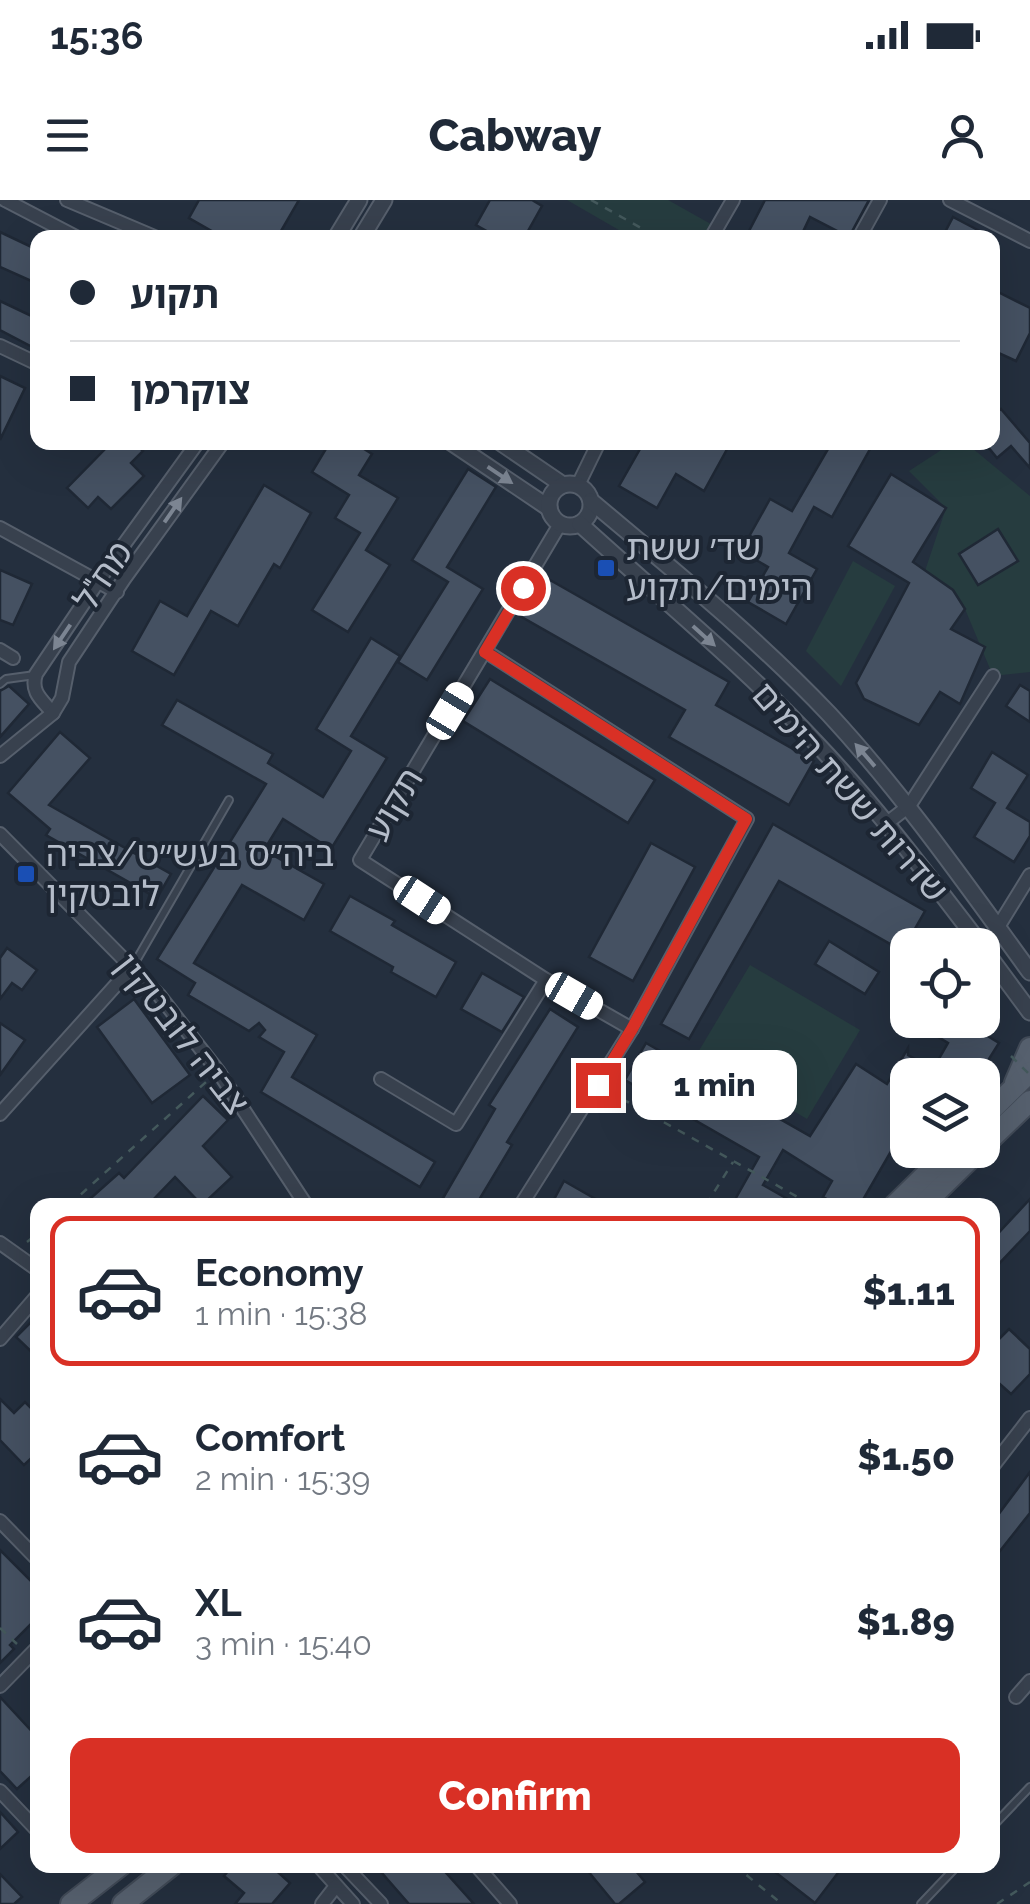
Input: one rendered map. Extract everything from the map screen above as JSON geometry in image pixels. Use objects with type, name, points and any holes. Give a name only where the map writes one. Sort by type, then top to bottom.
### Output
[{"type":"main road","points":[[1020,1052],[1021,1095]]},
{"type":"main road","points":[[1000,1123],[1021,1095],[1030,1073]]},
{"type":"main road","points":[[903,1198],[933,1168]]},
{"type":"main road","points":[[930,1198],[961,1168]]},
{"type":"main road","points":[[72,1904],[111,1873]]},
{"type":"main road","points":[[123,1904],[162,1873]]},
{"type":"street","points":[[6,200],[63,230]]},
{"type":"street","points":[[67,200],[138,230]]},
{"type":"street","points":[[341,230],[359,200]]},
{"type":"street","points":[[366,230],[384,200]]},
{"type":"street","points":[[716,230],[734,200]]},
{"type":"street","points":[[863,230],[880,200]]},
{"type":"street","points":[[950,200],[1030,241]]},
{"type":"street","points":[[0,346],[30,360]]},
{"type":"street","name":"מח\"ל","points":[[36,674],[189,450]]},
{"type":"street","name":"מח\"ל","points":[[53,712],[62,698],[69,662],[217,450]]},
{"type":"street","points":[[463,450],[549,508]]},
{"type":"street","points":[[513,450],[570,485],[584,488],[591,501],[589,514],[573,526],[560,524],[551,515],[552,494],[570,485],[594,450]]},
{"type":"street","name":"שדרות ששת הימים","points":[[591,501],[703,594],[828,713],[909,806],[1030,972]]},
{"type":"street","name":"תקוע","points":[[560,524],[360,860],[546,980],[632,1029]]},
{"type":"street","name":"שדרות ששת הימים","points":[[580,524],[758,684],[817,743],[887,823],[968,928]]},
{"type":"street","points":[[0,528],[116,592]]},
{"type":"street","points":[[0,650],[13,658]]},
{"type":"street","points":[[485,652],[746,819],[632,1029],[526,1198]]},
{"type":"street","points":[[0,756],[53,712],[36,694],[36,674]]},
{"type":"street","points":[[887,823],[909,806],[993,676]]},
{"type":"street","name":"צביה לובטקין","points":[[0,834],[159,995],[218,1072],[301,1198]]},
{"type":"street","points":[[998,927],[1030,875]]},
{"type":"street","points":[[0,1114],[132,966]]},
{"type":"street","name":"שדרות ששת הימים","points":[[1000,971],[1030,1012]]},
{"type":"street","points":[[380,1080],[456,1124],[546,980]]},
{"type":"street","points":[[0,1243],[30,1264]]},
{"type":"street","points":[[0,1340],[30,1304]]},
{"type":"street","points":[[1000,1457],[1030,1418]]},
{"type":"street","points":[[0,1521],[30,1552]]},
{"type":"street","points":[[0,1686],[30,1655]]},
{"type":"street","points":[[1016,1697],[1030,1680]]},
{"type":"street","points":[[0,1790],[30,1822]]},
{"type":"street","points":[[325,1873],[352,1904]]},
{"type":"street","points":[[352,1873],[381,1904]]},
{"type":"street","points":[[483,1873],[510,1904]]},
{"type":"street","points":[[322,1904],[336,1886]]},
{"type":"lane","points":[[0,684],[6,679],[36,674]]},
{"type":"lane","points":[[132,966],[229,800]]},
{"type":"lane","points":[[1000,1819],[1030,1787]]},
{"type":"lane","points":[[922,1904],[951,1873]]},
{"type":"path","points":[[591,200],[645,230]]},
{"type":"path","points":[[1020,1052],[1030,1073]]},
{"type":"path","points":[[76,1198],[218,1072]]},
{"type":"path","points":[[598,1085],[800,1198]]},
{"type":"path","points":[[710,1198],[734,1161]]},
{"type":"path","points":[[0,1628],[30,1648]]},
{"type":"path","points":[[744,1873],[782,1904]]},
{"type":"path","points":[[997,1904],[1030,1882]]},
{"type":"green space","points":[[567,200],[668,200],[722,230],[619,230]]},
{"type":"green space","points":[[941,450],[974,450],[1030,496],[1030,672],[993,676],[965,609],[925,571],[946,508],[909,471]]},
{"type":"green space","points":[[853,561],[895,586],[841,686],[806,651]]},
{"type":"green space","points":[[750,965],[860,1030],[807,1119],[697,1054]]},
{"type":"building","points":[[199,200],[299,200],[282,230],[210,230],[189,218]]},
{"type":"building","points":[[490,200],[532,200],[542,206],[528,230],[485,230],[476,225]]},
{"type":"building","points":[[765,200],[869,200],[853,230],[835,230],[810,217],[804,230],[750,230]]},
{"type":"building","points":[[953,217],[978,230],[946,230]]},
{"type":"building","points":[[0,232],[30,246],[30,280],[0,267]]},
{"type":"building","points":[[1000,293],[1030,308],[1030,333],[1016,361],[1000,354]]},
{"type":"building","points":[[0,301],[30,315],[30,346],[0,330]]},
{"type":"building","points":[[0,376],[25,388],[0,440]]},
{"type":"building","points":[[1000,410],[1030,443],[1030,468],[1011,446],[997,458],[990,450],[1000,450]]},
{"type":"building","points":[[104,450],[143,451],[131,463],[144,476],[111,509],[98,497],[88,508],[67,488]]},
{"type":"building","points":[[325,450],[366,450],[372,454],[359,475],[398,498],[366,550],[390,565],[348,632],[312,610],[360,533],[335,518],[349,495],[312,472]]},
{"type":"building","points":[[639,450],[727,450],[704,491],[676,474],[657,508],[619,486]]},
{"type":"building","points":[[827,450],[870,450],[832,517],[814,507],[789,553],[817,569],[786,624],[748,602],[768,567],[741,551],[770,499],[792,511]]},
{"type":"building","points":[[468,469],[496,487],[447,567],[483,589],[427,680],[398,662],[448,582],[412,560]]},
{"type":"building","points":[[891,474],[946,508],[913,562],[953,590],[965,609],[951,629],[985,647],[960,704],[940,692],[919,725],[864,699],[856,683],[909,583],[848,546]]},
{"type":"building","points":[[264,485],[311,513],[280,568],[274,564],[238,626],[211,611],[174,675],[132,651],[160,601],[187,616]]},
{"type":"building","points":[[998,529],[1018,561],[978,585],[959,554]]},
{"type":"building","points":[[0,570],[32,584],[13,625],[0,620]]},
{"type":"building","points":[[543,576],[729,682],[716,705],[814,761],[789,805],[669,737],[685,710],[520,616]]},
{"type":"building","points":[[371,638],[400,656],[351,736],[387,758],[331,849],[283,819],[264,850],[324,884],[304,920],[242,885],[194,963],[317,1035],[292,1077],[435,1162],[420,1187],[261,1092],[284,1052],[259,1037],[265,1030],[259,1023],[249,1031],[188,995],[195,983],[157,959],[266,784],[162,725],[177,700],[273,754],[268,763],[323,797],[351,751],[316,729]]},
{"type":"building","points":[[490,679],[655,780],[628,823],[463,721]]},
{"type":"building","points":[[1020,685],[1030,691],[1030,722],[1006,706]]},
{"type":"building","points":[[9,686],[29,704],[0,737],[0,691]]},
{"type":"building","points":[[60,732],[90,758],[49,805],[171,874],[157,898],[46,835],[50,829],[8,793]]},
{"type":"building","points":[[992,752],[1028,775],[1007,808],[1030,822],[1030,836],[1014,862],[974,837],[995,803],[971,788]]},
{"type":"building","points":[[773,824],[925,911],[915,928],[890,928],[890,944],[779,881],[689,1039],[661,1024]]},
{"type":"building","points":[[651,843],[695,867],[633,981],[589,957]]},
{"type":"building","points":[[350,896],[456,962],[436,997],[330,931]]},
{"type":"building","points":[[829,941],[879,972],[865,994],[815,964]]},
{"type":"building","points":[[7,948],[37,970],[22,990],[12,983],[0,999],[0,958]]},
{"type":"building","points":[[482,973],[524,997],[502,1032],[461,1009]]},
{"type":"building","points":[[134,999],[190,1075],[152,1103],[97,1027]]},
{"type":"building","points":[[550,1009],[578,1027],[507,1142],[512,1145],[480,1198],[443,1198],[495,1109],[489,1105]]},
{"type":"building","points":[[0,1023],[25,1040],[0,1075]]},
{"type":"building","points":[[940,1038],[991,1038],[999,1043],[990,1058],[939,1058],[948,1043]]},
{"type":"building","points":[[646,1043],[810,1136],[856,1064],[887,1084],[890,1079],[890,1153],[864,1198],[823,1197],[832,1181],[783,1150],[763,1185],[786,1198],[736,1198],[759,1157],[625,1080]]},
{"type":"building","points":[[203,1096],[228,1120],[203,1146],[232,1177],[210,1198],[195,1198],[175,1177],[155,1198],[91,1198],[119,1173],[124,1178]]},
{"type":"building","points":[[564,1181],[594,1198],[555,1198]]},
{"type":"building","points":[[1030,1199],[1030,1231],[1000,1263],[1000,1231]]},
{"type":"building","points":[[30,1323],[30,1350],[16,1337]]},
{"type":"building","points":[[1009,1329],[1030,1349],[1030,1374],[1011,1394],[1000,1384],[1000,1338]]},
{"type":"building","points":[[0,1399],[14,1413],[25,1402],[30,1407],[30,1459],[24,1465],[0,1440]]},
{"type":"building","points":[[1030,1472],[1030,1513],[1000,1551],[1000,1512]]},
{"type":"building","points":[[0,1550],[30,1580],[30,1625],[10,1645],[14,1649],[0,1663]]},
{"type":"building","points":[[0,1697],[30,1729],[30,1777],[17,1789],[0,1771]]},
{"type":"building","points":[[0,1812],[18,1832],[0,1849]]},
{"type":"building","points":[[279,1873],[290,1883],[272,1904],[235,1904],[244,1893],[224,1876]]},
{"type":"building","points":[[382,1873],[446,1873],[474,1904],[409,1904]]},
{"type":"building","points":[[590,1873],[638,1873],[645,1882],[615,1904]]},
{"type":"building","points":[[776,1873],[838,1873],[815,1903]]},
{"type":"building","points":[[0,1874],[22,1897],[14,1904],[0,1904]]},
{"type":"place","name":"שד׳ ששת הימים/תקוע","points":[[606,568]]},
{"type":"place","name":"ביה״ס בעש״ט/צביה לובטקין","points":[[26,874]]},
{"type":"route","points":[[523,588],[485,652],[746,819],[598,1085]]}]
